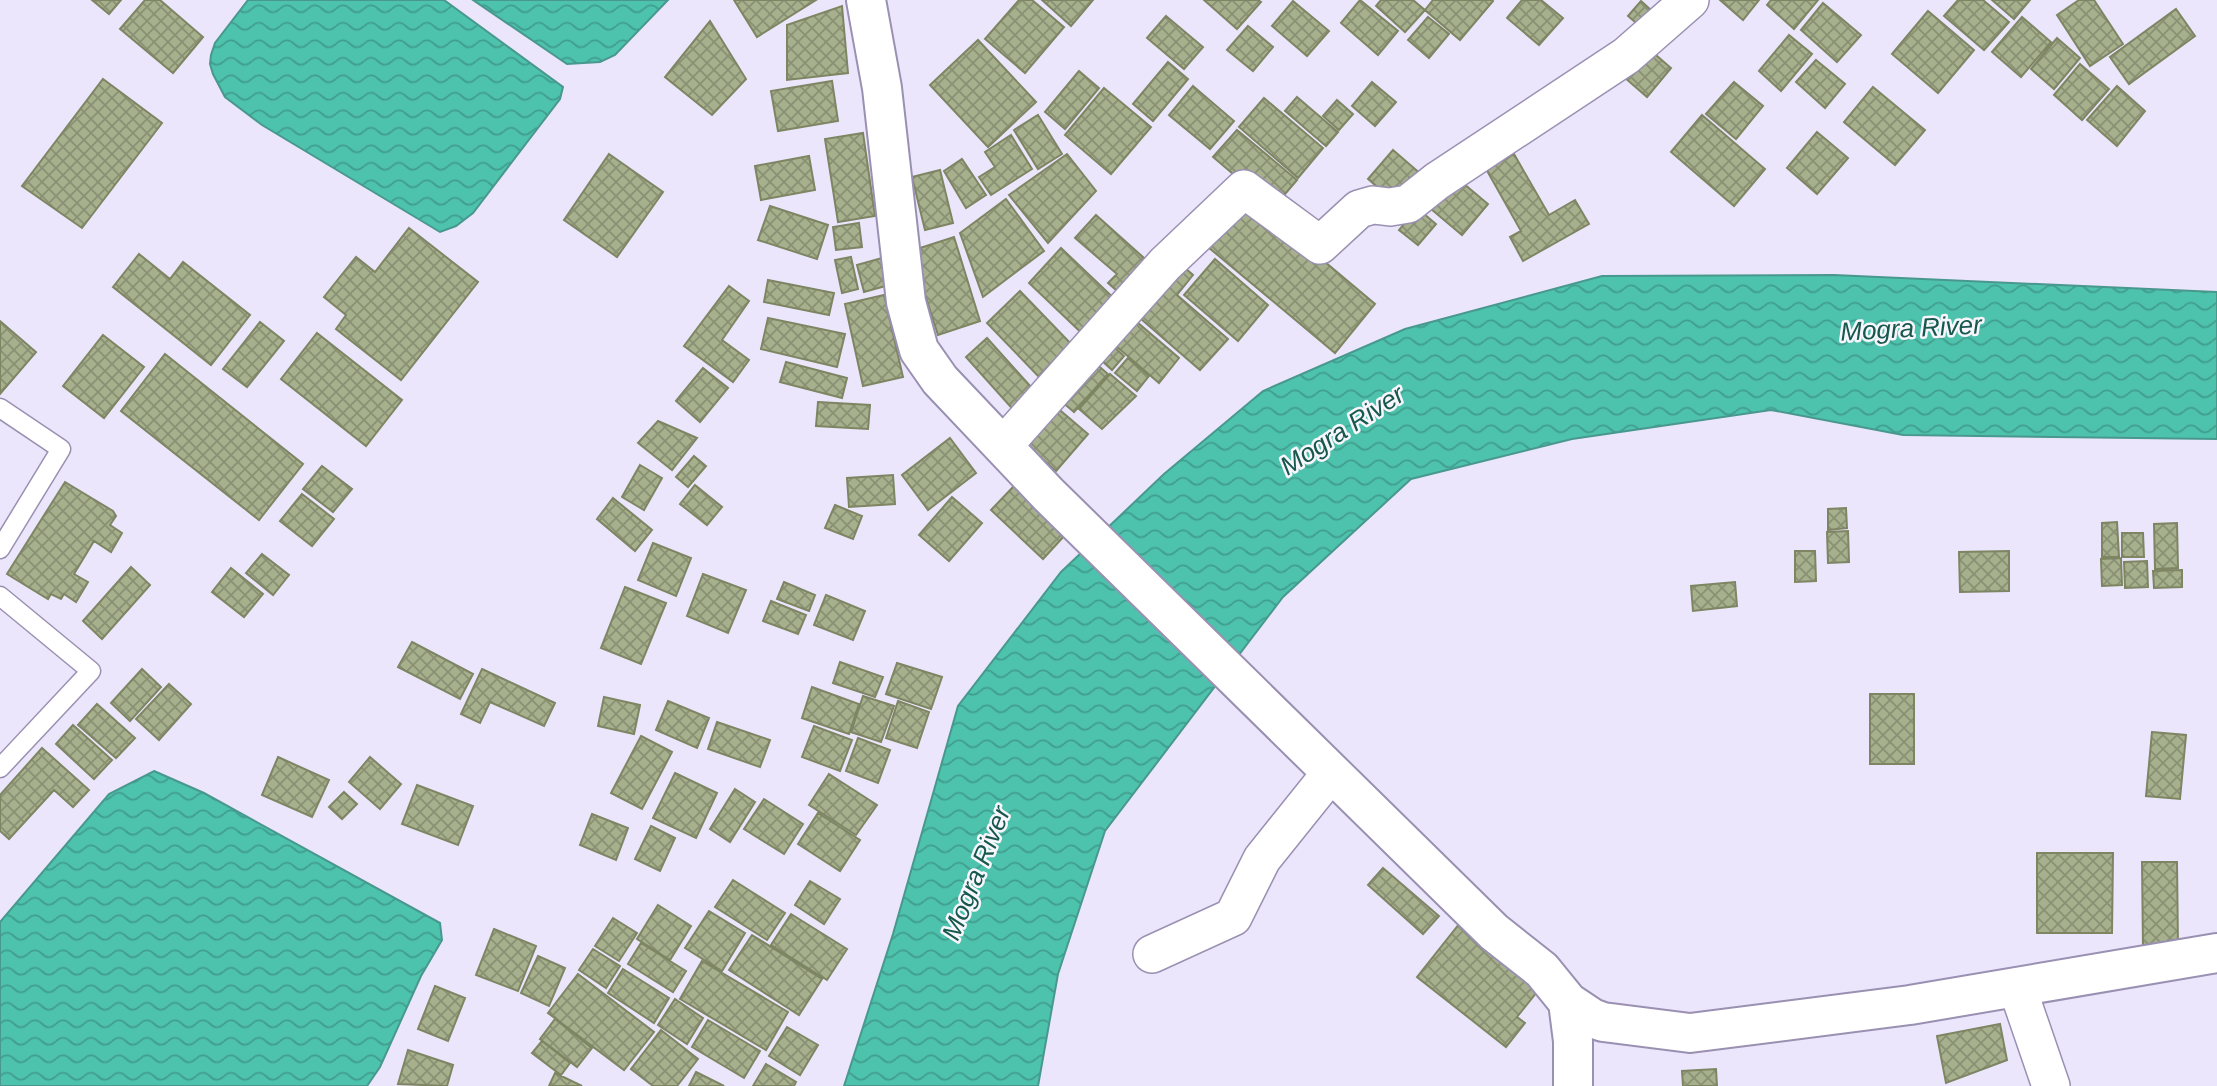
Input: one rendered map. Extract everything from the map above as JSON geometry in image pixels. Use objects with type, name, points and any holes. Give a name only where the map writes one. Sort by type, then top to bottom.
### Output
[{"type":"street","points":[[866,0],[882,88],[906,302],[919,350],[940,380],[1048,494],[1494,932],[1542,970],[1579,1012],[1603,1022],[1690,1033],[1910,1005],[2217,953]]},
{"type":"street","points":[[1003,446],[1165,264],[1244,190],[1320,245],[1359,209],[1373,205],[1390,207],[1408,204],[1437,181],[1626,56],[1690,0]]},
{"type":"street","points":[[1152,954],[1233,917],[1262,859],[1322,764]]},
{"type":"street","points":[[2017,987],[2051,1086]]},
{"type":"street","points":[[1568,1002],[1573,1041],[1573,1086]]},
{"type":"lane","points":[[0,408],[61,449],[0,549]]},
{"type":"lane","points":[[0,596],[90,671],[0,768]]},
{"type":"water","points":[[248,0],[444,0],[563,87],[560,99],[473,213],[456,226],[440,232],[262,125],[225,97],[213,74],[211,55],[215,43]]},
{"type":"water","points":[[473,0],[668,0],[615,55],[600,62],[567,64]]},
{"type":"water","name":"Mogra River","points":[[1834,275],[2217,292],[2217,439],[1903,435],[1771,410],[1572,439],[1411,479],[1283,597],[1105,831],[1058,974],[1038,1086],[844,1086],[893,934],[958,706],[1061,572],[1164,474],[1263,391],[1405,329],[1602,276]]},
{"type":"water","points":[[154,771],[204,793],[440,923],[442,940],[421,976],[380,1067],[367,1086],[0,1086],[0,922],[109,794]]},
{"type":"building","points":[[92,0],[121,0],[109,14]]},
{"type":"building","points":[[145,0],[160,0],[203,37],[173,73],[120,29]]},
{"type":"building","points":[[734,0],[816,0],[757,37]]},
{"type":"building","points":[[1019,0],[1032,0],[1064,27],[1025,73],[985,39]]},
{"type":"building","points":[[1042,0],[1093,0],[1071,26]]},
{"type":"building","points":[[1204,0],[1258,0],[1261,2],[1237,29]]},
{"type":"building","points":[[1360,0],[1398,31],[1378,55],[1341,23]]},
{"type":"building","points":[[1381,0],[1413,0],[1425,10],[1405,32],[1376,6]]},
{"type":"building","points":[[1433,0],[1493,1],[1460,40],[1425,10]]},
{"type":"building","points":[[1522,0],[1541,0],[1563,18],[1539,45],[1507,18]]},
{"type":"building","points":[[1720,0],[1759,0],[1743,20]]},
{"type":"building","points":[[1771,0],[1818,0],[1794,29],[1767,5]]},
{"type":"building","points":[[1958,0],[1983,0],[2009,22],[1984,50],[1944,16]]},
{"type":"building","points":[[1992,0],[2030,0],[2014,19]]},
{"type":"building","points":[[2079,0],[2094,0],[2123,44],[2090,66],[2057,15]]},
{"type":"building","points":[[1293,1],[1329,31],[1307,56],[1272,26]]},
{"type":"building","points":[[1641,1],[1662,20],[1650,35],[1628,16]]},
{"type":"building","points":[[1823,3],[1861,35],[1837,62],[1801,30]]},
{"type":"building","points":[[842,6],[848,73],[787,80],[787,25]]},
{"type":"building","points":[[2176,9],[2195,36],[2129,84],[2110,57]]},
{"type":"building","points":[[1928,11],[1974,50],[1938,93],[1892,54]]},
{"type":"building","points":[[1166,16],[1203,47],[1184,69],[1147,38]]},
{"type":"building","points":[[1428,17],[1449,34],[1429,58],[1408,40]]},
{"type":"building","points":[[2022,17],[2051,42],[2021,77],[1992,52]]},
{"type":"building","points":[[710,21],[746,79],[712,115],[665,77]]},
{"type":"building","points":[[1248,26],[1273,47],[1253,71],[1227,50]]},
{"type":"building","points":[[1789,35],[1812,54],[1781,91],[1759,71]]},
{"type":"building","points":[[2057,38],[2080,58],[2054,89],[2031,69]]},
{"type":"building","points":[[978,40],[1036,102],[988,147],[930,85]]},
{"type":"building","points":[[1649,49],[1671,68],[1647,97],[1625,78]]},
{"type":"building","points":[[1816,60],[1845,84],[1825,108],[1796,82]]},
{"type":"building","points":[[1168,62],[1188,79],[1153,121],[1133,104]]},
{"type":"building","points":[[2080,64],[2109,89],[2082,120],[2054,95]]},
{"type":"building","points":[[1079,71],[1099,88],[1065,129],[1045,112]]},
{"type":"building","points":[[103,79],[162,123],[82,228],[22,186]]},
{"type":"building","points":[[832,81],[838,121],[778,131],[771,91]]},
{"type":"building","points":[[1372,82],[1396,102],[1375,126],[1352,106]]},
{"type":"building","points":[[1734,82],[1763,106],[1736,139],[1706,114]]},
{"type":"building","points":[[1193,86],[1234,121],[1210,149],[1169,115]]},
{"type":"building","points":[[2117,86],[2145,111],[2117,146],[2087,120]]},
{"type":"building","points":[[1873,87],[1925,130],[1895,165],[1844,122]]},
{"type":"building","points":[[1104,88],[1151,127],[1111,174],[1065,135]]},
{"type":"building","points":[[1297,97],[1338,132],[1326,146],[1285,111]]},
{"type":"building","points":[[1264,98],[1323,148],[1298,178],[1239,127]]},
{"type":"building","points":[[1337,100],[1353,114],[1339,130],[1323,116]]},
{"type":"building","points":[[1038,115],[1062,154],[1038,169],[1014,130]]},
{"type":"building","points":[[1702,115],[1765,169],[1734,206],[1671,152]]},
{"type":"building","points":[[1237,130],[1297,180],[1273,208],[1213,157]]},
{"type":"building","points":[[1817,132],[1848,158],[1817,194],[1787,168]]},
{"type":"building","points":[[863,133],[875,216],[838,222],[825,139]]},
{"type":"building","points":[[1011,135],[1032,169],[991,195],[979,177],[995,167],[985,152]]},
{"type":"building","points":[[1393,150],[1422,175],[1397,204],[1368,179]]},
{"type":"building","points":[[609,154],[663,192],[617,257],[564,220]]},
{"type":"building","points":[[1067,154],[1096,191],[1048,243],[1009,195]]},
{"type":"building","points":[[1514,154],[1549,215],[1575,200],[1589,224],[1523,261],[1510,237],[1521,231],[1486,169]]},
{"type":"building","points":[[809,156],[815,190],[761,200],[755,166]]},
{"type":"building","points":[[962,159],[986,195],[966,208],[944,171]]},
{"type":"building","points":[[940,170],[953,223],[925,230],[912,177]]},
{"type":"building","points":[[1451,173],[1488,204],[1462,235],[1425,204]]},
{"type":"building","points":[[1249,198],[1375,304],[1335,353],[1208,247]]},
{"type":"building","points":[[1006,199],[1044,251],[983,297],[960,233]]},
{"type":"building","points":[[770,206],[828,225],[817,259],[758,240]]},
{"type":"building","points":[[1417,208],[1436,224],[1418,245],[1399,230]]},
{"type":"building","points":[[1096,215],[1153,266],[1125,298],[1108,283],[1117,274],[1075,238]]},
{"type":"building","points":[[859,223],[862,247],[836,250],[833,227]]},
{"type":"building","points":[[409,228],[478,282],[401,380],[336,329],[346,315],[324,297],[356,257],[375,272]]},
{"type":"building","points":[[954,237],[980,321],[938,335],[911,251]]},
{"type":"building","points":[[1061,248],[1122,306],[1089,340],[1029,283]]},
{"type":"building","points":[[139,254],[170,279],[183,262],[250,315],[211,365],[113,287]]},
{"type":"building","points":[[851,257],[858,289],[842,293],[835,260]]},
{"type":"building","points":[[882,258],[889,285],[864,292],[857,265]]},
{"type":"building","points":[[1215,259],[1268,305],[1238,341],[1184,295]]},
{"type":"building","points":[[1178,262],[1193,275],[1177,295],[1228,339],[1200,370],[1134,313]]},
{"type":"building","points":[[768,280],[834,293],[829,315],[764,302]]},
{"type":"building","points":[[729,286],[749,301],[722,340],[749,360],[733,382],[684,346]]},
{"type":"building","points":[[1020,291],[1074,347],[1041,379],[987,323]]},
{"type":"building","points":[[884,295],[903,377],[863,386],[845,304]]},
{"type":"building","points":[[1130,316],[1179,358],[1159,383],[1109,340]]},
{"type":"building","points":[[768,318],[845,334],[837,367],[761,349]]},
{"type":"building","points":[[0,321],[36,352],[0,394]]},
{"type":"building","points":[[260,322],[284,341],[247,387],[223,369]]},
{"type":"building","points":[[317,333],[402,400],[366,446],[281,379]]},
{"type":"building","points":[[103,335],[144,367],[104,418],[63,386]]},
{"type":"building","points":[[1103,337],[1124,356],[1112,370],[1091,351]]},
{"type":"building","points":[[987,338],[1040,397],[1019,416],[966,357]]},
{"type":"building","points":[[165,354],[303,464],[259,520],[121,411]]},
{"type":"building","points":[[1087,356],[1108,374],[1074,412],[1053,394]]},
{"type":"building","points":[[1128,358],[1149,376],[1137,391],[1115,373]]},
{"type":"building","points":[[786,362],[847,378],[842,398],[780,382]]},
{"type":"building","points":[[703,368],[728,388],[700,422],[676,401]]},
{"type":"building","points":[[1110,374],[1136,396],[1102,429],[1079,409]]},
{"type":"building","points":[[1048,400],[1088,434],[1056,471],[1016,436]]},
{"type":"building","points":[[818,402],[870,405],[868,429],[816,426]]},
{"type":"building","points":[[658,421],[697,438],[672,470],[638,443]]},
{"type":"building","points":[[950,438],[976,473],[928,510],[902,475]]},
{"type":"building","points":[[694,456],[706,466],[688,487],[676,477]]},
{"type":"building","points":[[640,465],[662,478],[644,510],[622,497]]},
{"type":"building","points":[[322,466],[352,489],[333,512],[303,489]]},
{"type":"building","points":[[893,475],[895,504],[849,507],[847,478]]},
{"type":"building","points":[[65,482],[113,511],[116,516],[110,525],[122,533],[111,552],[94,541],[74,574],[88,582],[76,602],[64,594],[61,599],[51,594],[48,599],[7,574]]},
{"type":"building","points":[[695,485],[722,507],[707,525],[680,504]]},
{"type":"building","points":[[1014,486],[1066,534],[1043,559],[991,510]]},
{"type":"building","points":[[302,494],[334,519],[312,546],[280,521]]},
{"type":"building","points":[[952,497],[982,523],[949,561],[919,535]]},
{"type":"building","points":[[613,498],[652,530],[635,551],[597,519]]},
{"type":"building","points":[[835,505],[862,516],[853,539],[825,528]]},
{"type":"building","points":[[1846,508],[1847,528],[1828,530],[1828,509]]},
{"type":"building","points":[[2117,522],[2119,557],[2102,557],[2102,523]]},
{"type":"building","points":[[2177,523],[2178,568],[2155,569],[2154,524]]},
{"type":"building","points":[[1848,531],[1849,562],[1828,563],[1827,532]]},
{"type":"building","points":[[2122,533],[2143,533],[2144,557],[2122,557]]},
{"type":"building","points":[[653,543],[691,558],[676,596],[638,580]]},
{"type":"building","points":[[1795,551],[1815,551],[1816,581],[1795,582]]},
{"type":"building","points":[[2009,551],[2009,591],[1960,592],[1959,552]]},
{"type":"building","points":[[262,554],[289,575],[273,595],[246,573]]},
{"type":"building","points":[[2121,558],[2122,585],[2102,586],[2101,559]]},
{"type":"building","points":[[2147,561],[2148,587],[2125,588],[2124,562]]},
{"type":"building","points":[[131,567],[150,585],[102,639],[83,621]]},
{"type":"building","points":[[231,568],[263,594],[244,617],[212,592]]},
{"type":"building","points":[[2182,570],[2182,587],[2154,588],[2153,571]]},
{"type":"building","points":[[703,574],[746,590],[728,633],[687,616]]},
{"type":"building","points":[[784,582],[815,595],[809,611],[777,599]]},
{"type":"building","points":[[1735,582],[1737,606],[1693,611],[1691,586]]},
{"type":"building","points":[[625,587],[666,603],[641,664],[601,648]]},
{"type":"building","points":[[826,595],[865,611],[853,640],[814,625]]},
{"type":"building","points":[[771,601],[806,615],[798,634],[763,621]]},
{"type":"building","points":[[412,642],[473,674],[460,699],[398,667]]},
{"type":"building","points":[[840,662],[883,677],[875,697],[833,683]]},
{"type":"building","points":[[897,663],[942,677],[931,709],[886,694]]},
{"type":"building","points":[[142,669],[161,687],[130,721],[111,703]]},
{"type":"building","points":[[482,669],[555,703],[544,726],[490,702],[480,723],[461,714]]},
{"type":"building","points":[[169,684],[191,704],[159,740],[136,719]]},
{"type":"building","points":[[812,687],[859,704],[849,734],[802,718]]},
{"type":"building","points":[[1870,694],[1914,694],[1914,764],[1870,764]]},
{"type":"building","points":[[863,696],[894,706],[881,742],[851,732]]},
{"type":"building","points":[[604,697],[640,705],[634,734],[598,726]]},
{"type":"building","points":[[668,701],[709,718],[697,748],[656,730]]},
{"type":"building","points":[[898,701],[929,712],[917,748],[886,738]]},
{"type":"building","points":[[97,704],[135,738],[116,758],[78,725]]},
{"type":"building","points":[[717,722],[770,740],[760,767],[708,749]]},
{"type":"building","points":[[73,725],[112,760],[94,779],[56,744]]},
{"type":"building","points":[[814,726],[852,740],[840,771],[802,757]]},
{"type":"building","points":[[2152,732],[2186,735],[2180,799],[2146,796]]},
{"type":"building","points":[[641,736],[672,752],[642,809],[611,793]]},
{"type":"building","points":[[858,738],[890,750],[878,783],[846,771]]},
{"type":"building","points":[[42,748],[89,790],[73,807],[54,790],[9,839],[0,831],[0,795]]},
{"type":"building","points":[[278,757],[329,780],[312,817],[262,795]]},
{"type":"building","points":[[370,757],[401,784],[380,809],[349,782]]},
{"type":"building","points":[[675,773],[717,793],[696,838],[653,818]]},
{"type":"building","points":[[829,774],[877,805],[856,835],[809,805]]},
{"type":"building","points":[[417,785],[473,806],[458,845],[402,824]]},
{"type":"building","points":[[735,789],[755,802],[730,842],[710,829]]},
{"type":"building","points":[[344,792],[357,804],[342,819],[329,807]]},
{"type":"building","points":[[764,799],[803,824],[784,854],[744,829]]},
{"type":"building","points":[[818,813],[860,840],[840,871],[798,844]]},
{"type":"building","points":[[592,814],[628,828],[616,860],[580,845]]},
{"type":"building","points":[[651,826],[675,838],[660,871],[635,859]]},
{"type":"building","points":[[2037,853],[2113,853],[2112,933],[2037,933]]},
{"type":"building","points":[[2142,862],[2177,862],[2178,947],[2143,948]]},
{"type":"building","points":[[1383,868],[1439,916],[1423,934],[1368,885]]},
{"type":"building","points":[[733,880],[785,913],[767,940],[715,907]]},
{"type":"building","points":[[810,881],[840,899],[824,924],[795,905]]},
{"type":"building","points":[[658,905],[691,926],[670,960],[637,939]]},
{"type":"building","points":[[709,911],[745,933],[722,971],[685,948]]},
{"type":"building","points":[[791,914],[847,949],[827,980],[771,945]]},
{"type":"building","points":[[613,918],[637,933],[619,961],[595,946]]},
{"type":"building","points":[[1460,923],[1541,987],[1517,1017],[1525,1023],[1506,1047],[1417,977]]},
{"type":"building","points":[[494,929],[536,946],[518,991],[476,975]]},
{"type":"building","points":[[752,935],[822,979],[799,1015],[729,970]]},
{"type":"building","points":[[641,943],[686,971],[673,992],[628,964]]},
{"type":"building","points":[[593,949],[620,966],[606,988],[579,970]]},
{"type":"building","points":[[538,956],[565,968],[549,1006],[521,993]]},
{"type":"building","points":[[702,961],[788,1012],[766,1050],[680,999]]},
{"type":"building","points":[[623,969],[669,998],[654,1023],[608,993]]},
{"type":"building","points":[[578,974],[654,1032],[624,1070],[548,1013]]},
{"type":"building","points":[[435,986],[465,998],[448,1041],[418,1029]]},
{"type":"building","points":[[675,999],[703,1018],[687,1044],[658,1025]]},
{"type":"building","points":[[555,1019],[592,1048],[577,1067],[540,1039]]},
{"type":"building","points":[[708,1020],[760,1051],[744,1078],[692,1047]]},
{"type":"building","points":[[2000,1024],[2007,1060],[1946,1083],[1937,1036]]},
{"type":"building","points":[[787,1027],[818,1045],[800,1075],[769,1056]]},
{"type":"building","points":[[661,1030],[698,1059],[677,1086],[653,1086],[631,1069]]},
{"type":"building","points":[[542,1041],[570,1063],[561,1075],[532,1053]]},
{"type":"building","points":[[408,1050],[453,1065],[447,1086],[398,1084]]},
{"type":"building","points":[[766,1064],[796,1082],[794,1086],[753,1086]]},
{"type":"building","points":[[1716,1069],[1717,1086],[1683,1086],[1682,1071]]},
{"type":"building","points":[[696,1072],[724,1086],[689,1086]]},
{"type":"building","points":[[555,1073],[582,1086],[549,1086]]}]
